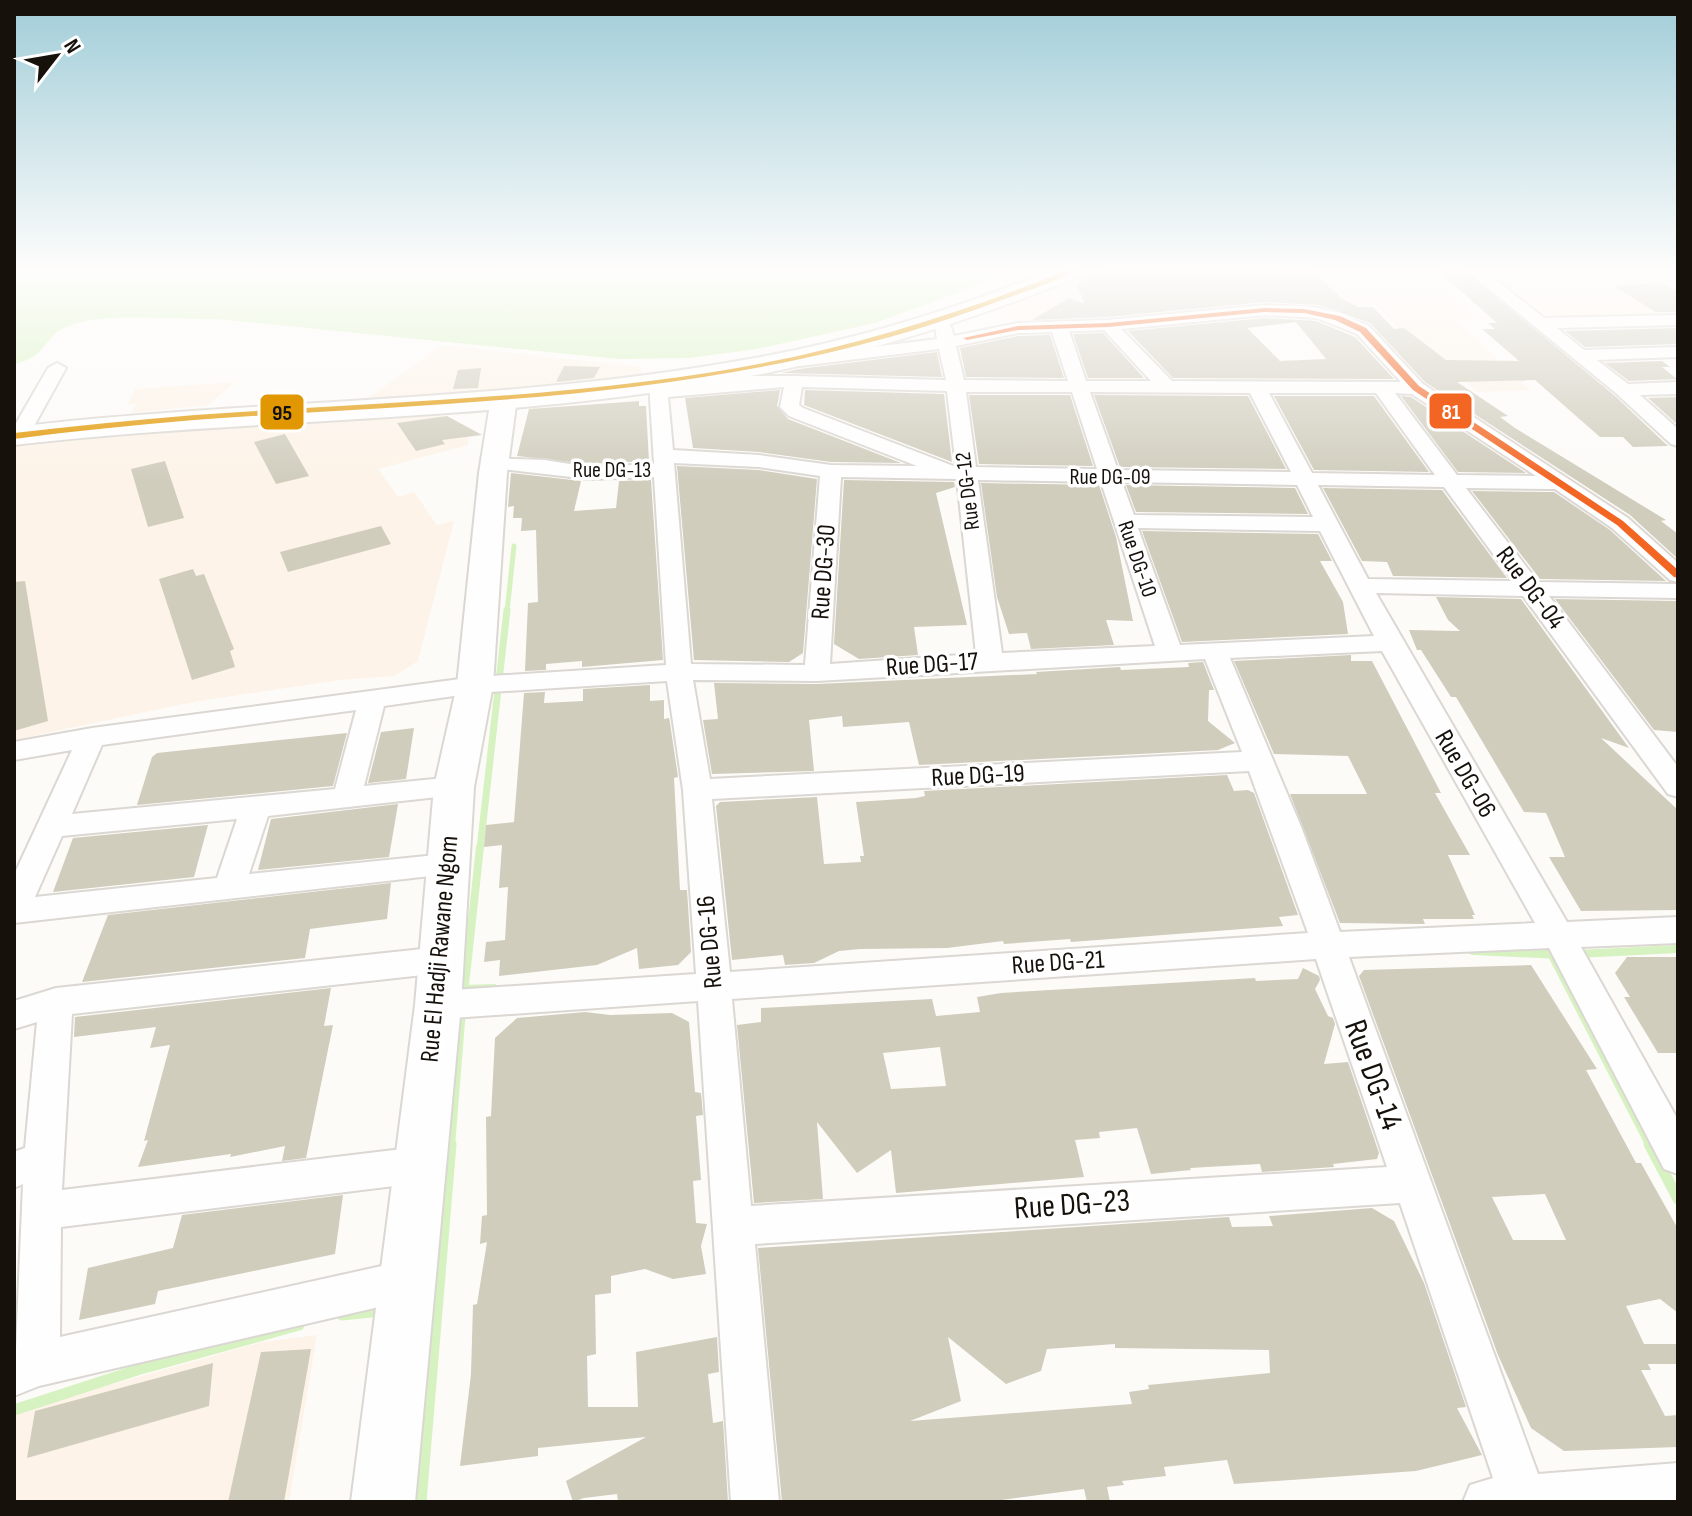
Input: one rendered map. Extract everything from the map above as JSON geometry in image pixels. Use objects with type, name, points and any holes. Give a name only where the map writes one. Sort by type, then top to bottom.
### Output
[{"type":"highway","points":[[17,435],[198,417],[658,388],[880,341]]},
{"type":"street","name":"Rue DG-12","points":[[951,341],[960,474],[990,661]]},
{"type":"street","name":"Rue DG-10","points":[[1064,341],[1170,653]]},
{"type":"street","points":[[1123,341],[1166,386]]},
{"type":"street","points":[[1373,341],[1416,388],[1620,523],[1678,575]]},
{"type":"street","points":[[1563,341],[1675,431]]},
{"type":"street","points":[[1582,355],[1678,352]]},
{"type":"street","points":[[17,435],[57,368]]},
{"type":"street","points":[[658,388],[794,381],[956,386],[1416,388]]},
{"type":"street","points":[[794,381],[788,401],[789,407],[796,412],[960,474]]},
{"type":"street","name":"Rue DG-16","points":[[658,388],[679,672],[697,790],[714,985],[755,1502]]},
{"type":"street","name":"Rue DG-06","points":[[1257,388],[1301,479],[1390,643],[1559,937],[1678,1157]]},
{"type":"street","points":[[1624,390],[1678,388]]},
{"type":"street","name":"Rue DG-04","points":[[1382,389],[1678,787]]},
{"type":"street","name":"Rue El Hadji Rawane Ngom","points":[[383,1502],[438,1005],[454,787],[475,685],[494,462],[504,398]]},
{"type":"street","name":"Rue DG-09","points":[[663,463],[759,461],[831,471],[960,474],[1557,483]]},
{"type":"street","name":"Rue DG-13","points":[[494,462],[588,473],[663,463]]},
{"type":"street","name":"Rue DG-30","points":[[817,673],[831,471]]},
{"type":"street","points":[[1124,521],[1325,524]]},
{"type":"street","points":[[1359,586],[1678,591]]},
{"type":"street","name":"Rue DG-17","points":[[14,751],[92,737],[475,685],[679,672],[817,673],[990,661],[1390,643]]},
{"type":"street","name":"Rue DG-14","points":[[1215,651],[1287,829],[1412,1184],[1512,1501]]},
{"type":"street","points":[[347,797],[372,699]]},
{"type":"street","points":[[92,737],[34,846],[14,910],[446,865]]},
{"type":"street","name":"Rue DG-19","points":[[697,790],[1259,761]]},
{"type":"street","points":[[34,846],[256,807],[454,787]]},
{"type":"street","points":[[229,889],[256,807]]},
{"type":"street","name":"Rue DG-21","points":[[438,1005],[1327,945],[1678,930]]},
{"type":"street","points":[[14,1015],[56,1002],[441,960]]},
{"type":"street","points":[[56,1002],[28,1164],[43,1211],[26,1369],[409,1280]]},
{"type":"street","points":[[43,1211],[419,1165]]},
{"type":"street","name":"Rue DG-23","points":[[732,1226],[1412,1184]]},
{"type":"street","points":[[1512,1501],[1678,1486]]},
{"type":"shaded area","points":[[14,341],[48,341],[36,355],[14,365]]},
{"type":"shaded area","points":[[435,341],[794,341],[689,358],[619,359]]},
{"type":"shaded area","points":[[1412,341],[1477,341],[1531,390],[1477,392],[1445,361],[1432,361]]},
{"type":"shaded area","points":[[442,345],[641,367],[643,380],[363,402]]},
{"type":"shaded area","points":[[235,382],[208,405],[131,413],[136,404],[128,404],[135,389]]},
{"type":"shaded area","points":[[404,414],[442,416],[469,430],[468,445],[378,469],[398,497],[414,492],[437,525],[454,521],[418,661],[394,676],[340,680],[193,702],[14,740],[14,447],[184,428]]},
{"type":"shaded area","points":[[317,1335],[289,1502],[14,1502],[14,1412],[262,1342]]},
{"type":"building","points":[[995,341],[1052,341],[1064,378],[966,377],[960,348]]},
{"type":"building","points":[[1075,341],[1110,341],[1144,378],[1088,378]]},
{"type":"building","points":[[1137,341],[1260,341],[1280,361],[1326,359],[1311,341],[1358,341],[1394,379],[1173,378]]},
{"type":"building","points":[[1387,341],[1421,341],[1446,360],[1519,361],[1496,341],[1548,341],[1615,396],[1668,446],[1633,447],[1623,437],[1600,437],[1535,380],[1457,382],[1508,416],[1500,417],[1515,428],[1666,520],[1661,521],[1678,534],[1678,559],[1630,515],[1425,382]]},
{"type":"building","points":[[1577,341],[1678,341],[1678,344],[1585,347]]},
{"type":"building","points":[[937,352],[942,377],[781,373],[799,369]]},
{"type":"building","points":[[1662,361],[1670,367],[1662,367],[1677,379],[1629,381],[1605,363]]},
{"type":"building","points":[[564,366],[600,367],[594,378],[556,382]]},
{"type":"building","points":[[481,368],[478,388],[453,389],[458,370]]},
{"type":"building","points":[[780,390],[777,406],[788,419],[901,463],[831,462],[759,452],[693,448],[685,398]]},
{"type":"building","points":[[805,390],[944,394],[952,462],[804,405]]},
{"type":"building","points":[[969,395],[1070,395],[1093,466],[979,464]]},
{"type":"building","points":[[1094,395],[1248,396],[1286,469],[1120,467]]},
{"type":"building","points":[[1274,396],[1374,396],[1429,472],[1314,470]]},
{"type":"building","points":[[1401,396],[1411,397],[1526,473],[1458,472]]},
{"type":"building","points":[[1678,397],[1678,425],[1648,398]]},
{"type":"building","points":[[639,401],[639,406],[646,406],[649,461],[588,464],[517,456],[529,409]]},
{"type":"building","points":[[447,416],[482,435],[442,440],[445,444],[416,451],[397,423]]},
{"type":"building","points":[[285,434],[309,476],[276,484],[254,442]]},
{"type":"building","points":[[165,461],[184,518],[148,527],[131,469]]},
{"type":"building","points":[[677,466],[759,470],[817,479],[803,653],[789,662],[694,660]]},
{"type":"building","points":[[511,473],[581,481],[574,511],[616,508],[619,481],[651,480],[663,660],[582,667],[582,661],[546,664],[546,670],[525,671],[528,603],[538,602],[536,530],[521,531],[522,518],[513,518],[514,506],[508,507]]},
{"type":"building","points":[[844,480],[954,482],[955,487],[936,493],[967,625],[914,627],[918,655],[859,659],[834,644]]},
{"type":"building","points":[[981,483],[1099,485],[1116,537],[1133,621],[1106,620],[1114,645],[1031,649],[1027,633],[1009,634],[997,597]]},
{"type":"building","points":[[1126,485],[1295,488],[1308,514],[1136,512]]},
{"type":"building","points":[[1323,488],[1442,490],[1507,578],[1393,576],[1387,562],[1362,561]]},
{"type":"building","points":[[1472,491],[1554,492],[1610,530],[1666,581],[1540,579]]},
{"type":"building","points":[[381,526],[391,544],[288,572],[280,552]]},
{"type":"building","points":[[1142,531],[1318,534],[1332,561],[1320,561],[1343,602],[1348,634],[1182,642]]},
{"type":"building","points":[[193,569],[196,576],[204,574],[234,649],[230,651],[235,667],[192,680],[159,579]]},
{"type":"building","points":[[25,581],[48,721],[14,731],[14,582]]},
{"type":"building","points":[[1436,597],[1521,599],[1629,748],[1601,738],[1678,810],[1678,910],[1581,911],[1549,857],[1565,857],[1546,813],[1524,812],[1456,697],[1451,697],[1421,650],[1417,650],[1409,630],[1460,631],[1448,620]]},
{"type":"building","points":[[1555,599],[1678,601],[1678,732],[1654,730]]},
{"type":"building","points":[[1351,655],[1351,661],[1372,661],[1441,793],[1435,793],[1470,855],[1448,855],[1475,915],[1472,915],[1474,919],[1423,919],[1425,924],[1340,923],[1290,794],[1367,794],[1348,756],[1274,754],[1234,661]]},
{"type":"building","points":[[1203,662],[1214,690],[1209,690],[1208,721],[1235,743],[1218,750],[919,765],[909,722],[843,727],[842,716],[809,720],[814,771],[712,774],[703,720],[718,719],[714,683],[817,684],[1120,667],[1121,670],[1189,667],[1188,663]]},
{"type":"building","points":[[650,685],[650,701],[664,700],[664,719],[669,718],[670,723],[678,777],[674,778],[680,890],[687,890],[691,952],[678,965],[639,969],[637,948],[597,965],[499,976],[500,960],[484,962],[486,942],[505,940],[508,887],[499,888],[502,845],[484,847],[486,825],[514,822],[524,693],[545,692],[544,703],[583,701],[583,689]]},
{"type":"building","points":[[414,728],[406,779],[368,783],[381,732]]},
{"type":"building","points":[[347,733],[333,786],[137,805],[152,757],[157,753]]},
{"type":"building","points":[[1227,775],[1234,791],[1254,793],[1298,915],[1279,917],[1283,926],[1071,942],[1070,939],[1004,944],[1003,941],[947,948],[860,949],[839,951],[814,963],[785,965],[783,955],[732,960],[716,806],[720,802],[817,797],[824,864],[861,862],[860,856],[864,856],[856,802],[916,798],[925,796],[924,791]]},
{"type":"building","points":[[398,804],[389,857],[258,870],[271,819]]},
{"type":"building","points":[[208,825],[194,877],[53,892],[73,838]]},
{"type":"building","points":[[391,883],[387,919],[310,929],[305,958],[82,982],[108,915]]},
{"type":"building","points":[[1627,957],[1678,957],[1678,1053],[1658,1053],[1624,997],[1630,997],[1615,973]]},
{"type":"building","points":[[1531,965],[1597,1069],[1586,1070],[1636,1163],[1641,1163],[1678,1229],[1678,1313],[1660,1299],[1626,1306],[1644,1344],[1678,1344],[1678,1364],[1648,1364],[1651,1370],[1641,1370],[1665,1416],[1678,1415],[1678,1447],[1564,1451],[1531,1428],[1498,1355],[1359,976],[1364,970]],"holes":[[[1545,1194],[1566,1240],[1513,1240],[1492,1197]]]},
{"type":"building","points":[[1303,968],[1319,976],[1315,989],[1335,1024],[1324,1064],[1348,1062],[1379,1153],[1377,1159],[1333,1164],[1334,1167],[1262,1172],[1260,1164],[1190,1168],[1151,1174],[1137,1128],[1099,1132],[1100,1138],[1075,1140],[1084,1177],[896,1193],[891,1150],[857,1173],[817,1122],[823,1199],[754,1203],[737,1025],[761,1022],[761,1008],[932,999],[936,1016],[980,1012],[977,997],[1001,993],[1255,978],[1256,981],[1298,979]],"holes":[[[940,1047],[946,1086],[891,1089],[883,1053]]]},
{"type":"building","points":[[331,988],[324,1026],[333,1025],[306,1158],[282,1161],[285,1146],[230,1157],[231,1154],[138,1167],[148,1140],[144,1141],[170,1045],[150,1048],[156,1027],[74,1037],[75,1017]]},
{"type":"building","points":[[585,1012],[610,1015],[672,1013],[689,1022],[695,1092],[701,1093],[703,1115],[696,1116],[701,1180],[693,1181],[696,1223],[707,1224],[701,1246],[706,1274],[673,1279],[645,1269],[611,1276],[611,1293],[595,1295],[596,1354],[587,1356],[588,1407],[638,1407],[636,1352],[717,1337],[719,1372],[708,1374],[713,1423],[723,1421],[728,1502],[618,1502],[617,1494],[573,1502],[566,1481],[646,1437],[538,1448],[538,1456],[460,1466],[471,1374],[473,1305],[477,1304],[487,1242],[480,1244],[482,1216],[487,1215],[486,1117],[491,1116],[495,1038],[517,1018]]},
{"type":"building","points":[[343,1195],[335,1254],[158,1291],[155,1304],[79,1320],[88,1268],[173,1248],[182,1215]]},
{"type":"building","points":[[1372,1208],[1394,1221],[1424,1283],[1466,1407],[1457,1408],[1482,1455],[1416,1471],[1234,1484],[1227,1460],[1164,1467],[1166,1476],[1122,1481],[1124,1485],[1107,1487],[1110,1502],[1087,1502],[1084,1489],[987,1502],[782,1502],[758,1248],[1229,1217],[1232,1227],[1273,1226],[1269,1216]],"holes":[[[948,1337],[1006,1384],[1041,1371],[1047,1349],[1115,1344],[1115,1348],[1269,1350],[1270,1373],[1148,1385],[1149,1389],[1129,1392],[1132,1404],[910,1421],[961,1401]]]},
{"type":"building","points":[[311,1349],[284,1502],[228,1502],[261,1352]]},
{"type":"building","points":[[213,1363],[209,1406],[27,1458],[35,1411]]},
{"type":"waterway","points":[[507,612],[514,546]]},
{"type":"waterway","points":[[480,849],[507,610]]},
{"type":"waterway","points":[[465,989],[480,847]]},
{"type":"waterway","points":[[1544,940],[1552,955]]},
{"type":"waterway","points":[[1577,954],[1678,949]]},
{"type":"waterway","points":[[1473,951],[1552,955]]},
{"type":"waterway","points":[[1552,955],[1560,955]]},
{"type":"waterway","points":[[1552,955],[1650,1146]]},
{"type":"waterway","points":[[465,989],[494,988]]},
{"type":"waterway","points":[[464,994],[465,989]]},
{"type":"waterway","points":[[451,1146],[462,1010]]},
{"type":"waterway","points":[[421,1502],[451,1144]]},
{"type":"waterway","points":[[1649,1144],[1678,1199]]},
{"type":"waterway","points":[[342,1315],[382,1311]]},
{"type":"waterway","points":[[14,1410],[137,1370],[299,1325]]},
{"type":"transit line","name":"95","points":[[14,436],[104,425],[467,401],[648,384],[781,362],[867,341]]},
{"type":"transit line","name":"81","points":[[1373,341],[1416,388],[1620,523],[1678,575]]}]
